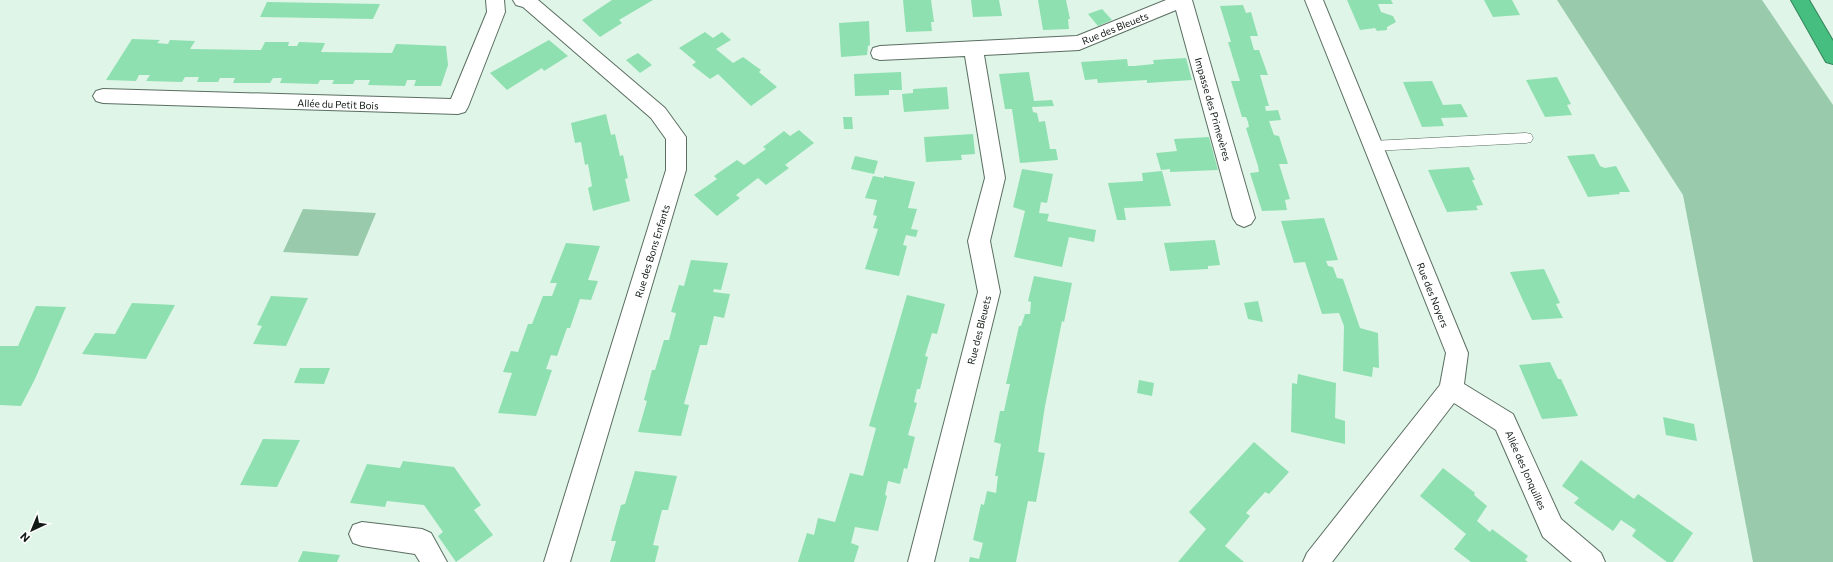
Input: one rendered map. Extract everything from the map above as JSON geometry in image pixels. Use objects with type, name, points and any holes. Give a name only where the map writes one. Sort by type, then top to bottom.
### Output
[{"type":"highway","points":[[1800,0],[1833,57]]},
{"type":"street","name":"Allée du Petit Bois","points":[[103,96],[458,107],[496,12],[496,0]]},
{"type":"street","name":"Rue des Bons Enfants","points":[[522,0],[529,2],[658,113],[676,137],[676,170],[557,562]]},
{"type":"street","name":"Rue des Bleuets","points":[[880,53],[1079,43],[1182,0]]},
{"type":"street","name":"Impasse des Primevères","points":[[1182,0],[1244,218]]},
{"type":"street","name":"Rue des Noyers","points":[[1314,0],[1457,353],[1450,389],[1316,562]]},
{"type":"street","name":"Rue des Bleuets","points":[[921,562],[989,292],[979,242],[995,178],[973,48]]},
{"type":"street","name":"Allée des Jonquilles","points":[[1450,389],[1505,422],[1552,528],[1592,562]]},
{"type":"street","points":[[362,534],[422,542],[434,562]]},
{"type":"lane","points":[[1373,146],[1526,138]]},
{"type":"green space","points":[[1557,0],[1762,0],[1833,105],[1833,562],[1753,562],[1683,195]]},
{"type":"green space","points":[[303,209],[376,213],[358,256],[283,252]]},
{"type":"building","points":[[612,0],[653,0],[619,20],[622,23],[600,37],[582,20]]},
{"type":"building","points":[[903,0],[931,0],[934,22],[931,22],[932,31],[906,32]]},
{"type":"building","points":[[971,0],[999,0],[1002,16],[973,17]]},
{"type":"building","points":[[1038,0],[1066,0],[1070,19],[1068,19],[1069,29],[1043,30]]},
{"type":"building","points":[[1347,0],[1391,0],[1393,4],[1378,4],[1381,12],[1393,16],[1396,22],[1387,27],[1387,30],[1377,31],[1375,28],[1360,30]]},
{"type":"building","points":[[1484,0],[1512,0],[1520,15],[1493,17]]},
{"type":"building","points":[[267,2],[380,4],[373,19],[260,17]]},
{"type":"building","points":[[1243,5],[1246,13],[1251,12],[1258,36],[1250,36],[1254,50],[1259,50],[1268,75],[1260,75],[1269,106],[1265,106],[1266,111],[1278,110],[1281,120],[1269,121],[1274,135],[1279,136],[1288,164],[1279,164],[1290,199],[1285,200],[1287,210],[1262,211],[1250,173],[1259,172],[1258,166],[1246,128],[1249,127],[1248,122],[1246,117],[1242,117],[1231,81],[1240,81],[1228,42],[1231,42],[1220,6]]},
{"type":"building","points":[[1102,9],[1112,20],[1098,26],[1088,14]]},
{"type":"building","points":[[869,21],[870,45],[868,46],[867,55],[841,57],[839,23]]},
{"type":"building","points":[[705,32],[713,38],[722,32],[731,40],[716,49],[733,63],[743,57],[761,70],[759,72],[777,87],[751,106],[718,74],[710,79],[692,65],[696,62],[679,48]]},
{"type":"building","points":[[132,39],[160,40],[157,43],[168,44],[170,40],[195,41],[190,49],[261,50],[265,42],[289,42],[288,46],[297,46],[299,42],[325,43],[321,52],[392,53],[396,44],[446,46],[448,65],[441,86],[414,86],[416,80],[407,80],[405,86],[368,85],[370,80],[355,80],[353,84],[332,84],[334,80],[320,80],[318,84],[280,83],[282,78],[273,78],[270,83],[233,83],[235,78],[220,78],[218,82],[197,82],[199,77],[185,77],[182,82],[146,81],[150,75],[139,75],[136,81],[106,80]]},
{"type":"building","points":[[549,40],[568,56],[544,71],[542,68],[507,90],[490,73]]},
{"type":"building","points":[[638,53],[652,65],[640,73],[626,60]]},
{"type":"building","points":[[1186,58],[1192,80],[1147,83],[1147,80],[1098,83],[1097,79],[1085,80],[1081,62],[1127,59],[1128,66],[1134,66],[1154,64],[1153,60]]},
{"type":"building","points":[[901,72],[902,90],[889,90],[889,95],[855,96],[854,74]]},
{"type":"building","points":[[1029,72],[1034,101],[1052,100],[1054,106],[1032,107],[1033,112],[1037,113],[1039,122],[1045,121],[1050,149],[1056,149],[1058,160],[1020,163],[1012,109],[1005,109],[999,74]]},
{"type":"building","points":[[1557,77],[1571,104],[1567,105],[1572,115],[1545,117],[1526,80]]},
{"type":"building","points":[[1432,81],[1443,105],[1461,104],[1468,117],[1441,118],[1444,126],[1422,127],[1403,82]]},
{"type":"building","points":[[947,87],[949,109],[904,112],[902,94],[913,93],[913,89]]},
{"type":"building","points":[[606,114],[611,135],[615,134],[620,156],[623,155],[628,178],[625,179],[630,201],[593,211],[588,188],[592,186],[588,164],[585,165],[581,142],[575,143],[571,123]]},
{"type":"building","points":[[843,117],[852,117],[853,129],[844,129]]},
{"type":"building","points":[[799,130],[814,143],[785,165],[789,168],[766,185],[758,178],[736,195],[740,198],[717,216],[694,195],[717,179],[714,176],[737,160],[744,165],[766,149],[763,147],[784,131],[790,136]]},
{"type":"building","points":[[973,134],[975,154],[961,155],[962,160],[926,162],[924,137]]},
{"type":"building","points":[[1209,137],[1218,170],[1170,172],[1170,169],[1161,170],[1156,153],[1177,151],[1174,139]]},
{"type":"building","points":[[1594,154],[1600,166],[1605,168],[1616,166],[1630,192],[1619,192],[1620,194],[1588,197],[1567,156]]},
{"type":"building","points":[[855,156],[878,161],[874,174],[851,169]]},
{"type":"building","points":[[1469,167],[1475,180],[1472,180],[1483,205],[1476,206],[1478,210],[1447,212],[1428,170]]},
{"type":"building","points":[[1022,169],[1053,174],[1047,203],[1041,202],[1039,213],[1049,214],[1047,221],[1096,230],[1094,242],[1069,237],[1062,267],[1014,257],[1025,211],[1013,207]]},
{"type":"building","points":[[1162,171],[1171,206],[1124,208],[1126,220],[1117,220],[1108,183],[1143,181],[1142,173]]},
{"type":"building","points":[[873,176],[884,178],[884,176],[915,182],[908,208],[917,209],[911,229],[918,230],[916,237],[906,235],[903,245],[907,246],[899,276],[865,269],[878,229],[873,228],[877,216],[873,215],[877,200],[865,198]]},
{"type":"building","points":[[1324,218],[1338,260],[1326,261],[1328,266],[1333,267],[1337,278],[1343,279],[1360,328],[1378,333],[1379,368],[1373,367],[1372,377],[1343,371],[1344,326],[1339,313],[1322,314],[1305,262],[1294,263],[1281,221]]},
{"type":"building","points":[[1215,240],[1220,265],[1208,266],[1208,269],[1170,271],[1164,243]]},
{"type":"building","points":[[566,243],[600,246],[588,280],[598,281],[591,300],[580,299],[570,328],[567,328],[557,356],[551,355],[546,369],[552,370],[536,416],[498,413],[512,373],[503,372],[511,351],[518,352],[528,324],[532,324],[543,296],[552,296],[557,283],[550,283]]},
{"type":"building","points":[[691,260],[728,263],[721,290],[714,289],[713,292],[730,294],[724,318],[714,316],[707,345],[700,345],[684,404],[689,405],[681,436],[638,432],[647,401],[644,400],[652,370],[655,370],[664,340],[669,340],[676,313],[671,312],[679,285],[684,286]]},
{"type":"building","points":[[1544,269],[1560,303],[1556,304],[1563,318],[1532,320],[1510,272]]},
{"type":"building","points":[[1034,276],[1072,283],[1064,322],[1062,321],[1045,406],[1038,452],[1045,453],[1036,502],[1028,501],[1016,562],[969,562],[970,557],[979,559],[983,543],[973,540],[981,504],[984,505],[987,491],[996,493],[998,476],[995,476],[1001,444],[994,442],[1000,411],[1004,411],[1010,384],[1006,384],[1019,326],[1021,326],[1025,314],[1030,314],[1031,302],[1028,301]]},
{"type":"building","points":[[907,295],[945,304],[937,334],[932,333],[925,356],[928,357],[920,389],[917,389],[914,402],[917,403],[908,435],[915,437],[907,469],[904,468],[900,484],[888,481],[885,495],[887,496],[878,531],[855,527],[851,543],[859,546],[854,562],[798,562],[807,533],[814,535],[818,518],[835,522],[850,473],[863,476],[876,428],[869,426]]},
{"type":"building","points":[[271,296],[308,298],[286,346],[253,344],[262,326],[257,325]]},
{"type":"building","points":[[1258,301],[1263,322],[1248,319],[1244,303]]},
{"type":"building","points":[[132,303],[175,305],[146,359],[82,354],[95,333],[115,334]]},
{"type":"building","points":[[36,306],[66,307],[35,379],[21,406],[0,405],[0,346],[18,346]]},
{"type":"building","points":[[1550,362],[1558,379],[1561,379],[1578,416],[1542,419],[1519,365]]},
{"type":"building","points":[[300,368],[330,368],[324,384],[294,383]]},
{"type":"building","points":[[1298,374],[1336,383],[1335,418],[1345,421],[1345,444],[1291,432],[1292,383],[1297,384]]},
{"type":"building","points":[[1139,380],[1154,383],[1152,396],[1137,393]]},
{"type":"building","points":[[1663,417],[1694,424],[1697,441],[1666,435]]},
{"type":"building","points":[[263,439],[300,440],[277,487],[240,485]]},
{"type":"building","points":[[1254,442],[1289,472],[1269,494],[1265,492],[1246,513],[1250,516],[1225,546],[1244,562],[1178,562],[1206,529],[1189,512]]},
{"type":"building","points":[[1581,460],[1634,499],[1638,494],[1693,533],[1673,562],[1667,562],[1632,536],[1636,530],[1621,520],[1613,531],[1574,503],[1579,498],[1562,486]]},
{"type":"building","points":[[403,461],[454,467],[481,505],[474,510],[493,535],[456,562],[438,536],[443,532],[424,505],[387,501],[385,507],[350,503],[367,464],[400,468]]},
{"type":"building","points":[[1443,468],[1475,493],[1474,495],[1487,506],[1477,521],[1490,532],[1492,529],[1528,556],[1525,560],[1528,562],[1471,562],[1454,549],[1466,534],[1420,496]]},
{"type":"building","points":[[635,471],[677,476],[668,510],[662,510],[653,545],[659,546],[655,562],[610,562],[616,541],[611,541],[621,505],[625,504]]},
{"type":"building","points":[[303,551],[340,555],[337,562],[298,562]]}]
